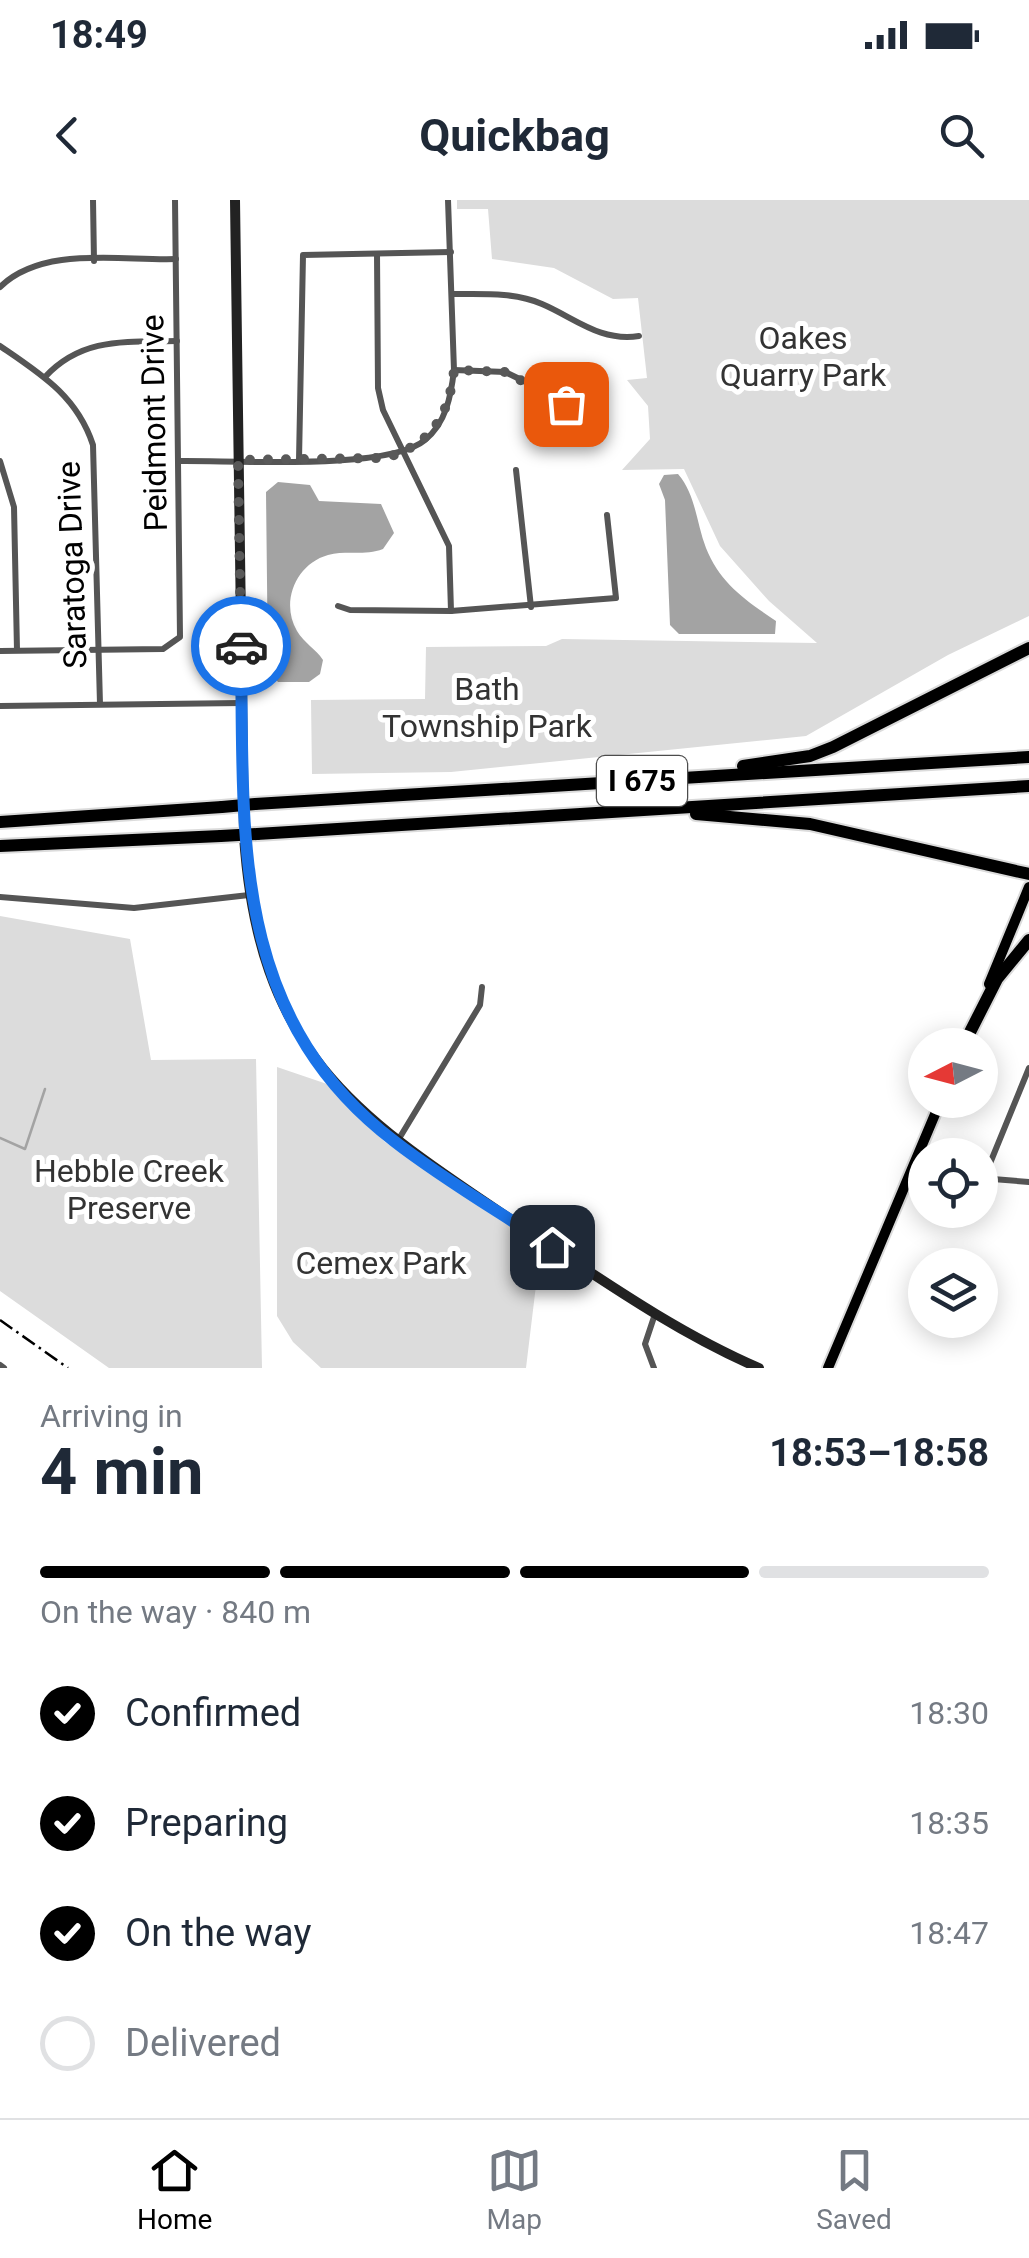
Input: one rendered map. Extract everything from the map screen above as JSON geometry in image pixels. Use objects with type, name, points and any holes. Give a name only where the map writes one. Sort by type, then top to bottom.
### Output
[{"type":"highway","points":[[528,789],[810,756],[1029,648]]},
{"type":"highway","name":"I 675","points":[[0,822],[1029,758]]},
{"type":"highway","name":"I 675","points":[[0,846],[1029,786]]},
{"type":"highway","points":[[614,813],[800,822],[1029,874]]},
{"type":"highway","points":[[972,1028],[997,979],[1029,940]]},
{"type":"main road","points":[[234,200],[249,895],[264,958],[300,1036],[343,1094],[396,1143],[656,1314],[756,1367]]},
{"type":"main road","points":[[971,1028],[1029,888]]},
{"type":"main road","points":[[828,1368],[908,1189]]},
{"type":"street","points":[[93,200],[94,260]]},
{"type":"street","name":"Peidmont Drive","points":[[100,649],[163,648],[175,644],[182,629],[175,200]]},
{"type":"street","points":[[179,461],[385,458],[425,440],[441,421],[451,397],[454,370],[448,200]]},
{"type":"street","points":[[299,460],[303,254],[452,252]]},
{"type":"street","points":[[377,254],[378,388],[383,410],[449,546],[451,611]]},
{"type":"street","points":[[0,287],[40,263],[176,259]]},
{"type":"street","points":[[454,294],[494,294],[538,302],[592,332],[623,338],[639,336]]},
{"type":"street","points":[[45,377],[65,358],[90,346],[178,342]]},
{"type":"street","name":"Saratoga Drive","points":[[0,346],[45,377],[78,409],[96,457],[100,704]]},
{"type":"street","points":[[454,370],[505,372],[602,419]]},
{"type":"street","points":[[0,461],[14,507],[17,650]]},
{"type":"street","points":[[516,470],[531,606]]},
{"type":"street","points":[[338,606],[350,610],[451,611],[616,598],[608,514]]},
{"type":"street","points":[[0,651],[100,649]]},
{"type":"street","points":[[0,706],[242,703]]},
{"type":"street","points":[[0,898],[134,908],[249,895]]},
{"type":"street","points":[[396,1143],[480,1005],[482,988]]},
{"type":"street","points":[[998,1141],[1029,1068]]},
{"type":"street","points":[[998,1179],[1029,1182]]},
{"type":"street","points":[[654,1368],[645,1344],[656,1314]]},
{"type":"green space","name":"Oakes Quarry Park","points":[[457,200],[1029,200],[1029,616],[948,655],[806,736],[451,772],[312,774],[311,700],[425,699],[426,647],[546,646],[562,639],[817,643],[769,601],[720,546],[684,469],[622,470],[650,439],[648,406],[627,380],[647,378],[638,298],[613,299],[554,268],[492,259],[488,209],[457,209]]},
{"type":"green space","name":"Hebble Creek Preserve","points":[[0,916],[130,939],[151,1060],[256,1059],[262,1368],[109,1368],[0,1291]]},
{"type":"green space","name":"Cemex Park","points":[[277,1067],[327,1084],[385,1142],[541,1244],[526,1368],[321,1368],[293,1342],[277,1316]]},
{"type":"shaded area","points":[[678,474],[692,500],[718,571],[735,590],[776,621],[775,634],[679,634],[670,625],[665,500],[659,484],[664,475]]},
{"type":"shaded area","points":[[278,482],[310,485],[319,501],[381,504],[394,533],[383,549],[328,555],[300,575],[291,597],[292,620],[323,660],[320,674],[309,682],[278,682],[268,670],[266,492]]},
{"type":"waterway","points":[[0,1138],[25,1149],[45,1089]]},
{"type":"railway","points":[[0,1320],[68,1368]]},
{"type":"way so far","points":[[241,646],[238,460],[385,458],[404,452],[425,440],[441,421],[451,397],[454,370],[480,368],[505,372],[566,404]]},
{"type":"route","points":[[241,646],[244,836],[249,895],[264,958],[291,1020],[333,1082],[392,1140],[552,1247]]},
{"type":"park label","name":"Bath Township Park","points":[[487,708]]}]
